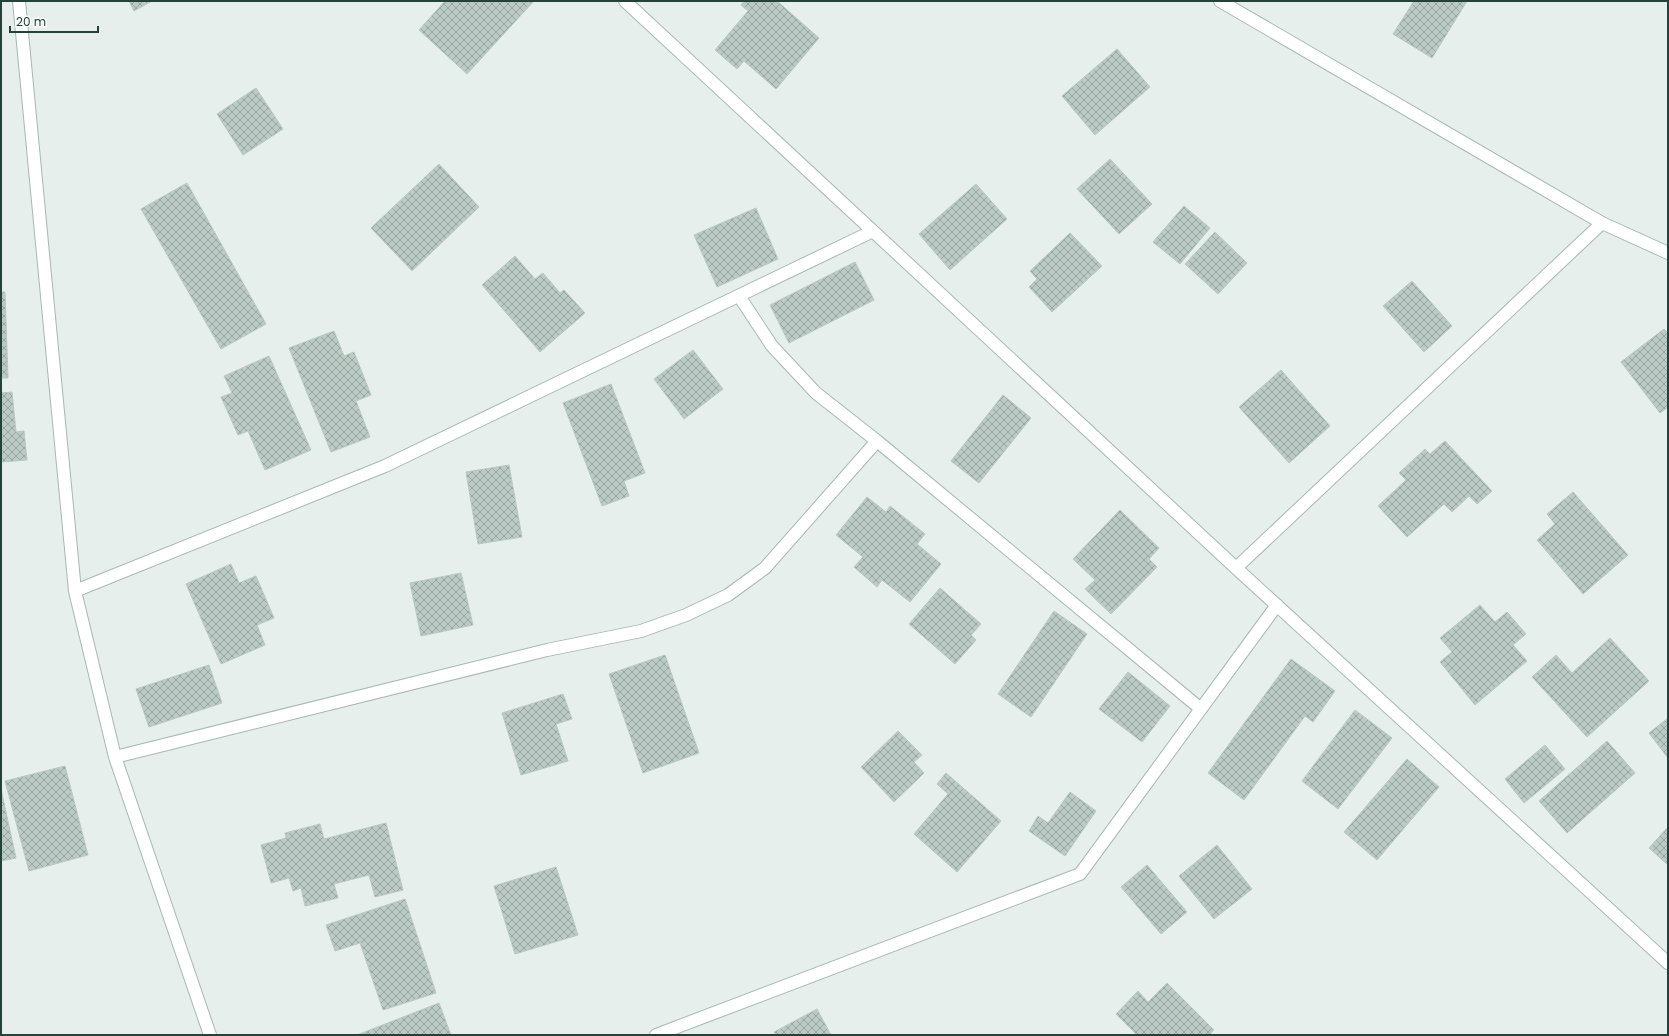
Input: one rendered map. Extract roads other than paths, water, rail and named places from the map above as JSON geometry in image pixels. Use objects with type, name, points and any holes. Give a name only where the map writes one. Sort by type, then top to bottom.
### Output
[{"type":"street","points":[[19,1],[75,591],[115,757],[210,1035]]},
{"type":"street","points":[[625,1],[1236,568],[1668,963]]},
{"type":"street","points":[[1220,1],[1602,223],[1668,253]]},
{"type":"street","points":[[1236,568],[1602,223]]},
{"type":"street","points":[[75,591],[385,466],[873,231]]},
{"type":"street","points":[[738,296],[772,346],[816,393],[877,441],[1201,709]]},
{"type":"street","points":[[115,757],[547,650],[641,631],[686,615],[728,595],[764,568],[877,441]]},
{"type":"street","points":[[656,1035],[1080,874],[1277,605]]}]
